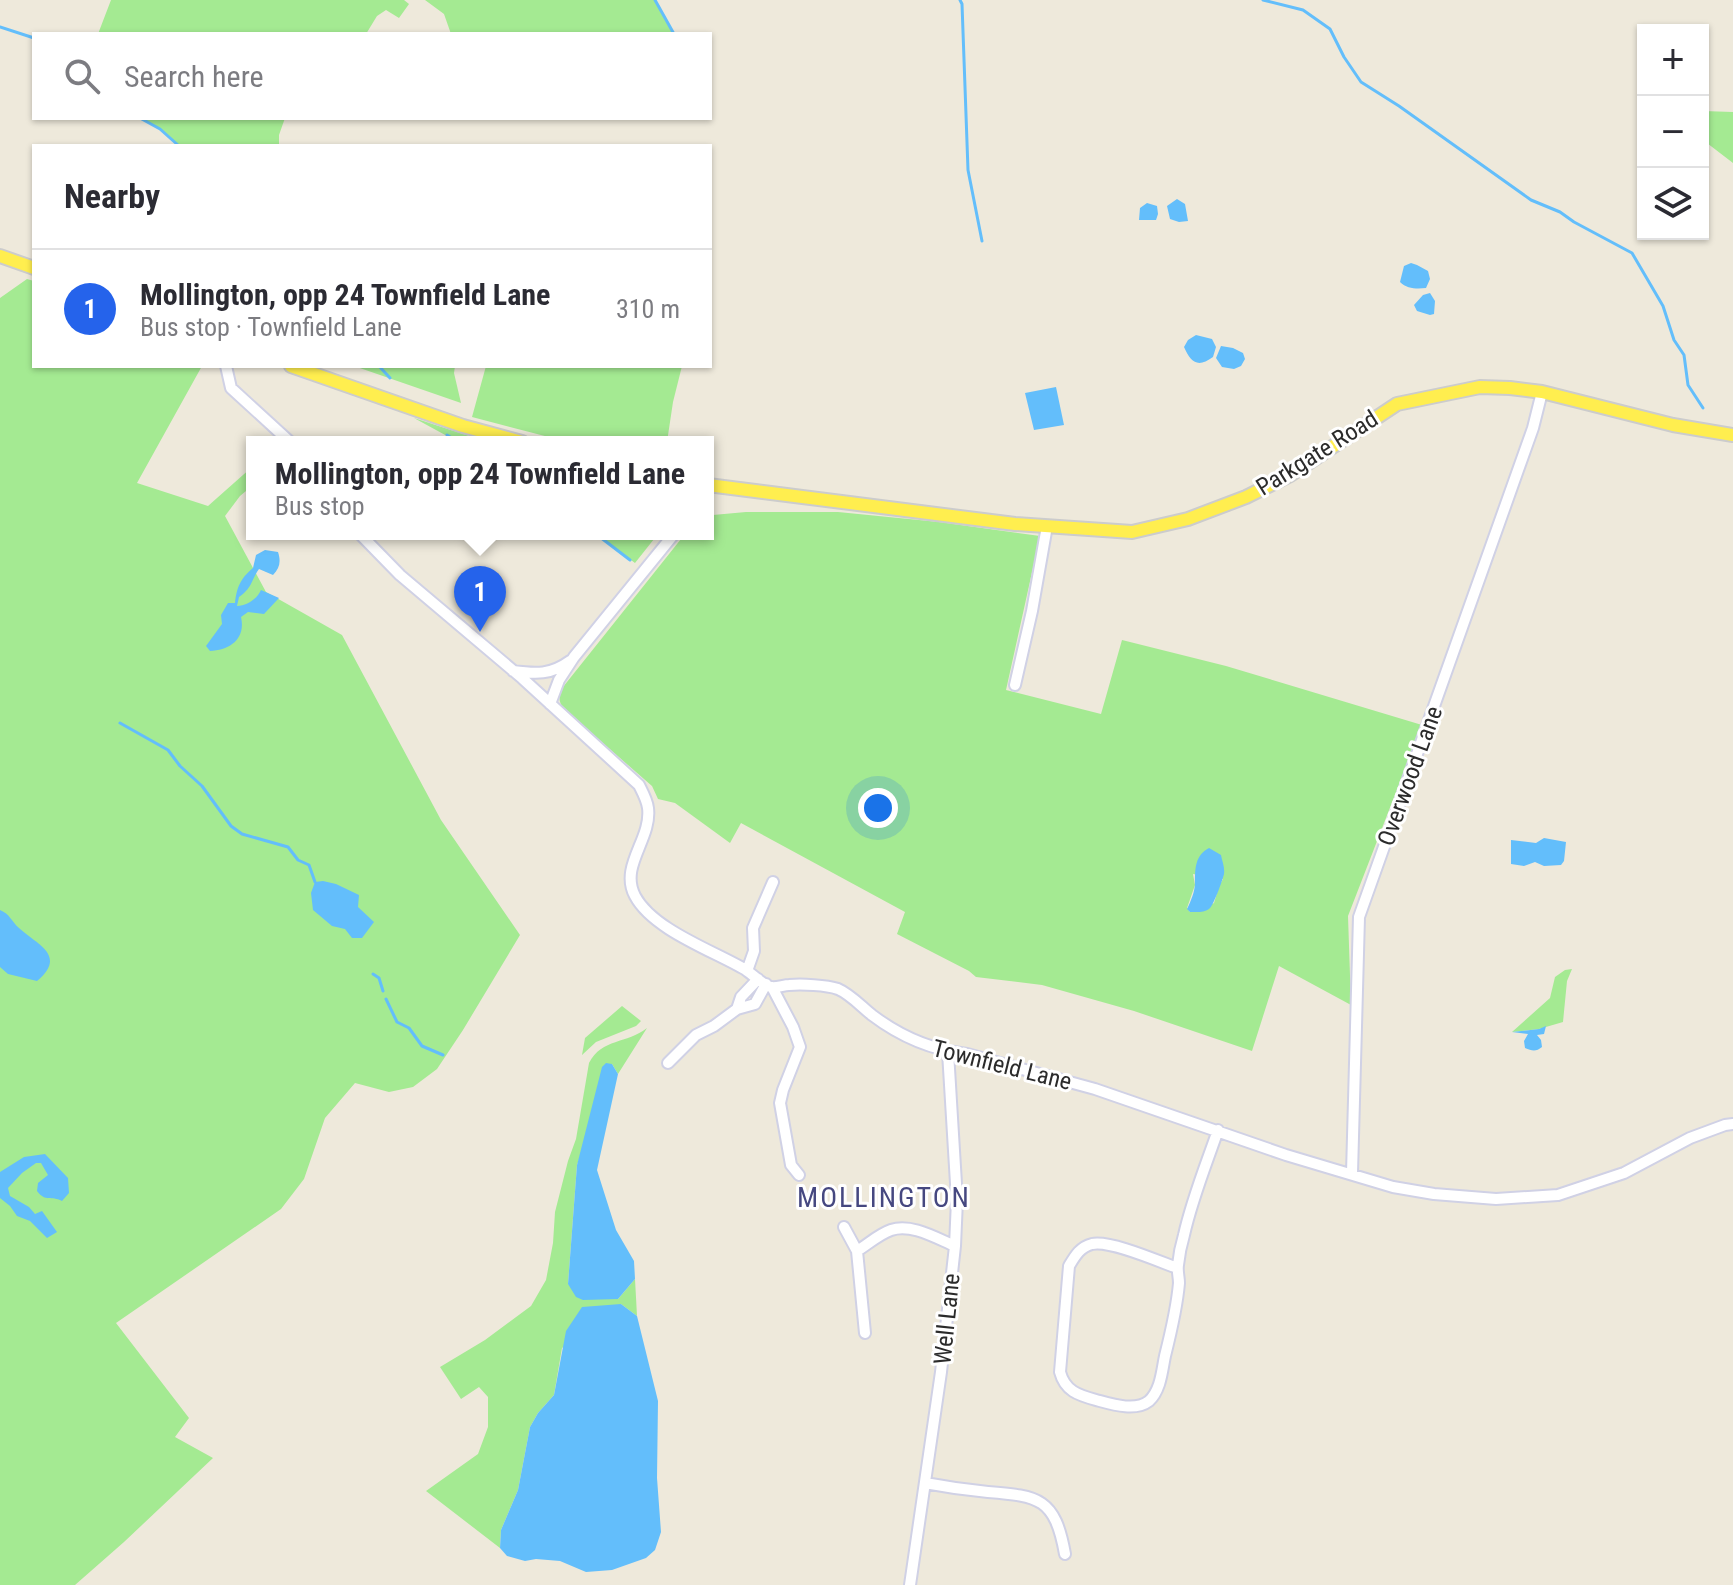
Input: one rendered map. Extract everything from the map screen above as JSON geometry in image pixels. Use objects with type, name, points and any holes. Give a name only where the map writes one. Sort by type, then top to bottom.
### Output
[{"type":"main road","points":[[0,256],[32,267]]},
{"type":"main road","points":[[297,368],[500,436]]},
{"type":"main road","name":"Parkgate Road","points":[[714,486],[1015,524],[1132,532],[1158,527],[1246,497],[1290,475],[1397,404],[1480,387],[1542,392],[1673,425],[1733,435]]},
{"type":"street","points":[[226,368],[231,388],[283,436]]},
{"type":"street","name":"Overwood Lane","points":[[1352,1173],[1359,917],[1523,459],[1542,392]]},
{"type":"street","points":[[1015,685],[1047,526]]},
{"type":"street","points":[[366,540],[400,575],[513,670],[639,785],[646,799],[648,819],[631,869],[630,881],[636,899],[662,923],[688,940],[766,983],[793,1027],[800,1047],[780,1103],[791,1165],[799,1175]]},
{"type":"street","points":[[550,704],[559,680],[574,657],[669,540]]},
{"type":"street","points":[[513,670],[534,674],[549,672],[574,657]]},
{"type":"street","points":[[747,971],[754,951],[753,928],[773,882]]},
{"type":"street","points":[[668,1063],[687,1050],[696,1035],[737,1009],[755,1004],[766,983]]},
{"type":"street","name":"Townfield Lane","points":[[766,983],[802,984],[839,990],[884,1024],[925,1046],[967,1054],[1095,1089],[1286,1155],[1393,1187],[1434,1194],[1496,1199],[1558,1195],[1624,1173],[1690,1138],[1733,1124]]},
{"type":"street","name":"Well Lane","points":[[910,1585],[941,1372],[955,1246],[957,1200],[948,1052]]},
{"type":"street","points":[[1177,1268],[1099,1243],[1083,1248],[1075,1256],[1069,1266],[1060,1372],[1070,1390],[1113,1405],[1135,1407],[1153,1396],[1170,1337],[1183,1235],[1218,1130]]},
{"type":"street","points":[[844,1227],[857,1251],[865,1333]]},
{"type":"street","points":[[857,1251],[892,1230],[907,1229],[955,1246]]},
{"type":"street","points":[[925,1483],[1022,1495],[1040,1502],[1052,1512],[1061,1531],[1065,1554]]},
{"type":"green space","points":[[111,0],[404,0],[409,4],[399,18],[386,10],[377,16],[367,32],[99,32]]},
{"type":"green space","points":[[425,0],[655,0],[673,32],[450,32],[444,14]]},
{"type":"green space","points":[[1709,111],[1733,112],[1733,163],[1709,145]]},
{"type":"green space","points":[[144,120],[284,120],[279,144],[177,144]]},
{"type":"green space","points":[[27,279],[32,280],[32,368],[201,368],[137,483],[208,506],[246,472],[246,491],[225,516],[266,592],[342,635],[441,820],[520,935],[437,1069],[413,1087],[389,1092],[355,1083],[325,1118],[304,1179],[281,1209],[116,1323],[189,1418],[175,1437],[213,1458],[75,1585],[0,1585],[0,298]]},
{"type":"green space","points":[[360,368],[455,368],[461,403]]},
{"type":"green space","points":[[485,368],[682,368],[668,436],[545,436],[472,417]]},
{"type":"green space","points":[[414,418],[470,436],[447,436]]},
{"type":"green space","points":[[838,512],[1040,536],[1006,690],[1101,714],[1122,640],[1226,666],[1422,725],[1348,916],[1351,1005],[1279,966],[1252,1051],[1134,1011],[1042,985],[976,977],[897,934],[905,912],[741,823],[730,843],[675,803],[658,799],[652,786],[565,710],[560,702],[563,687],[680,540],[714,540],[714,515]],"holes":[[[1193,874],[1223,879],[1214,903],[1198,912],[1190,912],[1187,908],[1195,885]]]},
{"type":"green space","points":[[604,540],[653,540],[635,563]]},
{"type":"green space","points":[[1572,969],[1567,981],[1563,1022],[1512,1032],[1550,998],[1555,977]]},
{"type":"green space","points":[[622,1006],[641,1021],[636,1026],[596,1042],[582,1055],[585,1038]]},
{"type":"green space","points":[[647,1028],[618,1074],[612,1064],[577,1165],[568,1284],[618,1299],[635,1279],[637,1316],[621,1304],[562,1348],[554,1395],[530,1427],[518,1490],[501,1530],[500,1548],[426,1491],[478,1454],[488,1427],[488,1397],[479,1387],[461,1399],[440,1367],[485,1340],[531,1306],[546,1280],[555,1212],[576,1139],[589,1063],[601,1049]]},
{"type":"water","points":[[1177,199],[1185,204],[1188,221],[1170,219],[1167,206]]},
{"type":"water","points":[[1147,203],[1157,206],[1156,220],[1139,220],[1140,208]]},
{"type":"water","points":[[1411,263],[1428,271],[1430,279],[1426,288],[1409,287],[1400,282],[1404,266]]},
{"type":"water","points":[[1430,293],[1435,301],[1434,314],[1417,311],[1414,305],[1423,295]]},
{"type":"water","points":[[1196,335],[1212,339],[1216,347],[1213,357],[1199,363],[1189,357],[1184,347]]},
{"type":"water","points":[[1221,346],[1243,353],[1245,359],[1241,366],[1234,369],[1222,367],[1216,358]]},
{"type":"water","points":[[1056,387],[1064,425],[1034,430],[1025,393]]},
{"type":"water","points":[[265,550],[278,552],[280,561],[277,570],[273,575],[259,569],[239,597],[237,606],[251,601],[261,590],[279,598],[264,614],[248,612],[241,617],[239,637],[230,646],[210,651],[206,646],[222,624],[221,615],[228,603],[235,603],[240,584],[253,568],[256,555]]},
{"type":"water","points":[[1544,838],[1566,842],[1561,865],[1544,866],[1535,862],[1524,866],[1511,864],[1511,840],[1536,843]]},
{"type":"water","points":[[1209,848],[1221,855],[1223,877],[1209,909],[1190,912],[1187,909],[1194,889],[1197,863],[1201,854]]},
{"type":"water","points":[[323,881],[359,895],[358,907],[374,922],[362,938],[352,938],[345,929],[332,926],[313,910],[311,893],[315,882]]},
{"type":"water","points":[[0,910],[46,951],[50,964],[37,981],[8,974],[0,967]]},
{"type":"water","points":[[1546,1026],[1544,1034],[1537,1035],[1542,1047],[1536,1050],[1525,1048],[1524,1041],[1528,1034],[1512,1032],[1539,1029]]},
{"type":"water","points":[[606,1063],[612,1064],[618,1074],[597,1170],[616,1230],[634,1261],[635,1279],[618,1299],[583,1300],[576,1297],[568,1284],[577,1165],[602,1067]]},
{"type":"water","points":[[45,1154],[68,1178],[69,1193],[62,1201],[43,1197],[37,1191],[38,1183],[48,1175],[41,1163],[22,1173],[8,1188],[10,1196],[35,1214],[42,1211],[57,1232],[47,1238],[30,1221],[17,1216],[0,1198],[0,1172],[24,1157]]},
{"type":"water","points":[[621,1304],[637,1316],[658,1401],[657,1478],[661,1532],[655,1550],[646,1558],[612,1570],[586,1572],[560,1561],[525,1561],[507,1556],[500,1548],[501,1530],[518,1490],[530,1427],[554,1395],[566,1331],[582,1307]]},
{"type":"waterway","points":[[655,0],[673,32]]},
{"type":"waterway","points":[[960,0],[968,170],[982,241]]},
{"type":"waterway","points":[[1263,0],[1303,10],[1330,29],[1361,82],[1531,200],[1560,212],[1632,253],[1663,306],[1674,340],[1684,355],[1688,385],[1703,408]]},
{"type":"waterway","points":[[0,27],[32,37]]},
{"type":"waterway","points":[[144,120],[177,144]]},
{"type":"waterway","points":[[381,368],[390,378]]},
{"type":"waterway","points":[[604,540],[630,560]]},
{"type":"waterway","points":[[120,723],[168,750],[202,786],[231,826],[242,834],[288,847],[298,860],[309,865],[315,882]]},
{"type":"waterway","points":[[373,974],[379,978],[383,991]]},
{"type":"waterway","points":[[386,999],[397,1022],[409,1028],[422,1046],[443,1055]]},
{"type":"place","name":"Mollington, opp 24 Townfield Lane","points":[[480,632]]},
{"type":"district","name":"MOLLINGTON","points":[[884,1197]]}]
